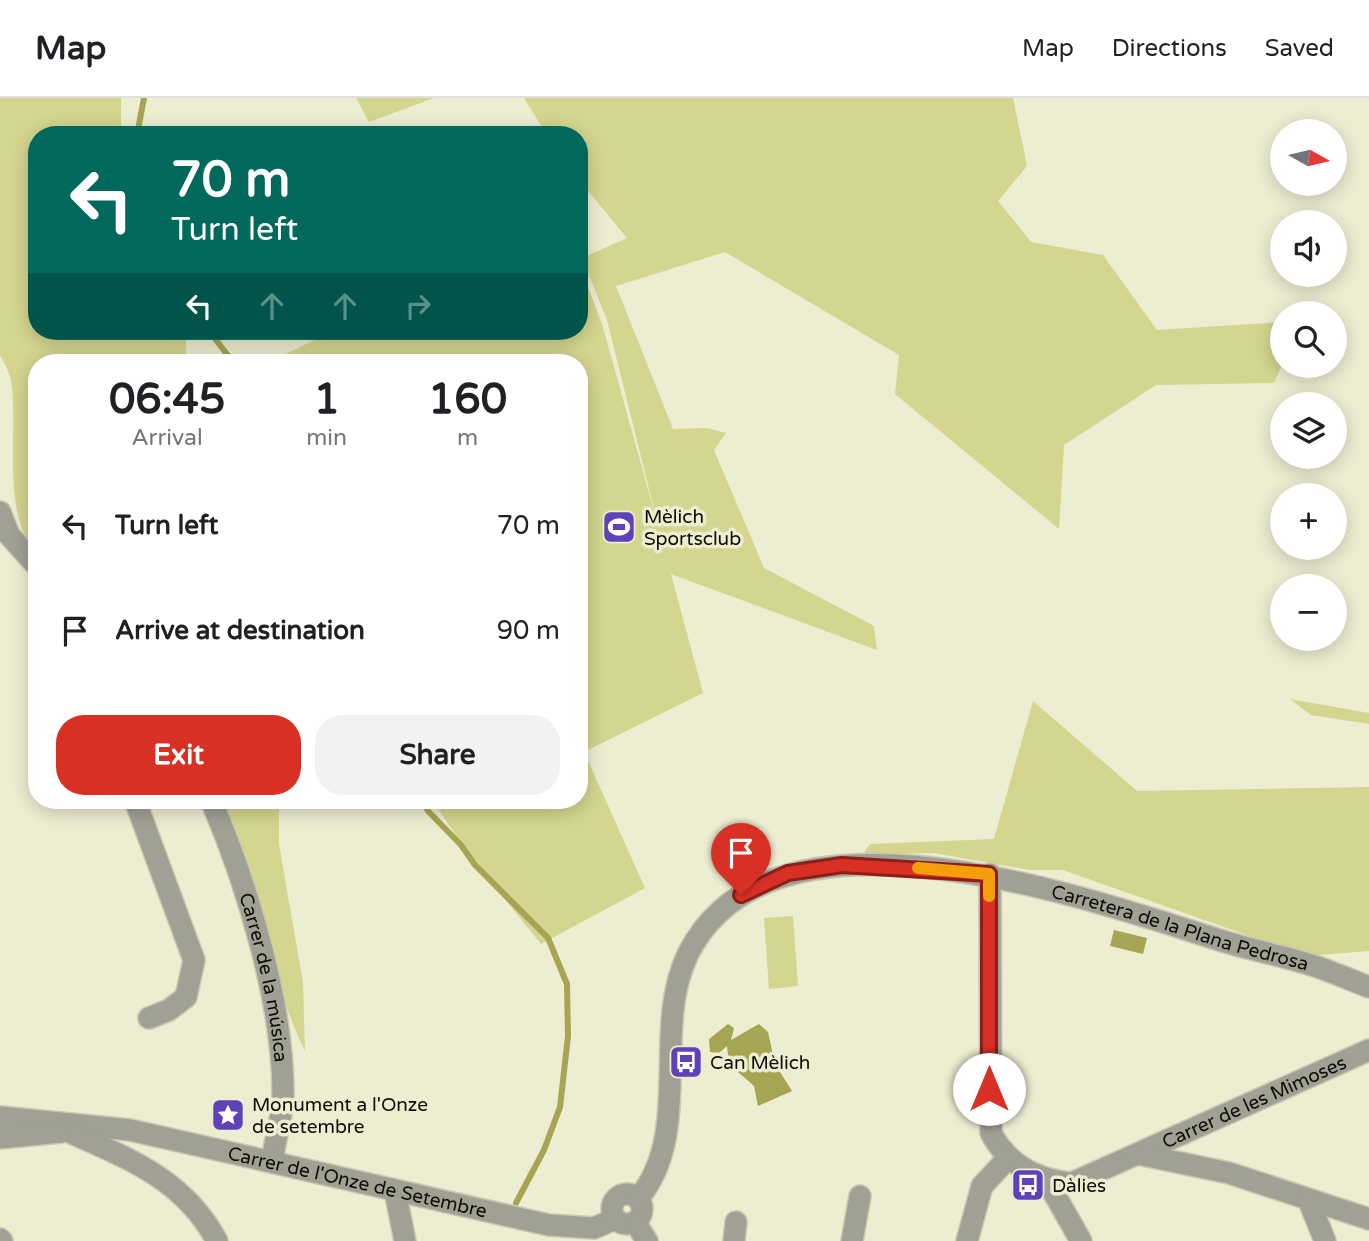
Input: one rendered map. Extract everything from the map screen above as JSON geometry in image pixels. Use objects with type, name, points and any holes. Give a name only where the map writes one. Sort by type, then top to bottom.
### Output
[{"type":"street","points":[[0,512],[9,535],[28,556]]},
{"type":"street","points":[[138,809],[194,960],[186,997],[169,1010],[149,1018]]},
{"type":"street","name":"Carrer de la música","points":[[215,809],[227,838],[255,929],[281,1051],[283,1099],[272,1161]]},
{"type":"street","points":[[647,1241],[611,1210],[615,1199],[627,1194],[638,1199],[650,1185],[665,1143],[675,988],[704,925],[741,895],[788,873],[849,865],[989,874],[991,1133],[1020,1168],[1047,1181],[1081,1241]]},
{"type":"street","name":"Carretera de la Plana Pedrosa","points":[[989,874],[1152,919],[1260,953],[1306,963],[1369,987]]},
{"type":"street","name":"Carrer de les Mimoses","points":[[1047,1181],[1072,1182],[1369,1050]]},
{"type":"street","name":"Carrer de l'Onze de Setembre","points":[[0,1117],[130,1130],[549,1225],[594,1228],[625,1221]]},
{"type":"street","name":"Carrer de l'Onze de Setembre","points":[[0,1138],[98,1128]]},
{"type":"street","points":[[67,1131],[131,1160],[191,1200],[217,1241]]},
{"type":"street","points":[[1138,1154],[1229,1173],[1369,1219]]},
{"type":"street","points":[[967,1241],[982,1186],[1009,1157]]},
{"type":"street","points":[[395,1191],[405,1241]]},
{"type":"street","points":[[852,1241],[860,1196]]},
{"type":"street","points":[[1309,1201],[1325,1241]]},
{"type":"green space","points":[[0,98],[121,98],[121,126],[28,126],[28,340],[186,340],[186,354],[28,354],[28,539],[18,517],[15,495],[11,380],[0,355]]},
{"type":"green space","points":[[356,98],[434,98],[369,122]]},
{"type":"green space","points":[[524,98],[1013,98],[1027,166],[998,201],[1031,242],[1103,255],[1157,330],[1270,323],[1270,378],[1276,378],[1274,383],[1156,385],[1064,445],[1059,529],[895,394],[899,355],[725,252],[616,286],[673,429],[707,428],[726,433],[714,450],[764,568],[874,626],[877,650],[671,574],[703,693],[588,750],[588,354],[286,354],[314,340],[588,340],[588,287],[603,327],[659,529],[607,320],[588,273],[588,255],[627,238],[588,191],[588,126],[541,126]]},
{"type":"green space","points":[[1290,699],[1369,713],[1369,724],[1311,715]]},
{"type":"green space","points":[[1033,701],[1137,791],[1369,787],[1369,951],[1306,956],[1063,870],[1030,870],[934,853],[862,855],[870,844],[994,839]]},
{"type":"green space","points":[[588,761],[645,888],[541,944],[470,856],[438,809],[588,809]]},
{"type":"green space","points":[[225,809],[279,809],[279,844],[303,983],[305,1051],[280,990]]},
{"type":"green space","points":[[793,916],[798,986],[769,989],[764,918]]},
{"type":"shaded area","points":[[1114,930],[1147,938],[1143,954],[1110,946]]},
{"type":"shaded area","points":[[728,1024],[734,1028],[731,1040],[759,1024],[768,1032],[775,1064],[792,1091],[758,1106],[754,1086],[729,1064],[727,1046],[719,1053],[710,1052],[709,1039]]},
{"type":"waterway","points":[[139,126],[144,98]]},
{"type":"waterway","points":[[216,340],[227,354]]},
{"type":"waterway","points":[[427,809],[461,845],[475,865],[548,938],[567,984],[568,1036],[560,1107],[544,1150],[516,1203]]},
{"type":"slow traffic","points":[[918,868],[989,874],[989,896]]},
{"type":"place","name":"Mèlich Sportsclub","points":[[619,527]]},
{"type":"place","name":"Can Mèlich","points":[[686,1062]]},
{"type":"place","name":"Monument a l'Onze de setembre","points":[[228,1115]]},
{"type":"place","name":"Dàlies","points":[[1028,1185]]},
{"type":"route","points":[[741,895],[788,873],[842,865],[989,874],[989,1089]]}]
